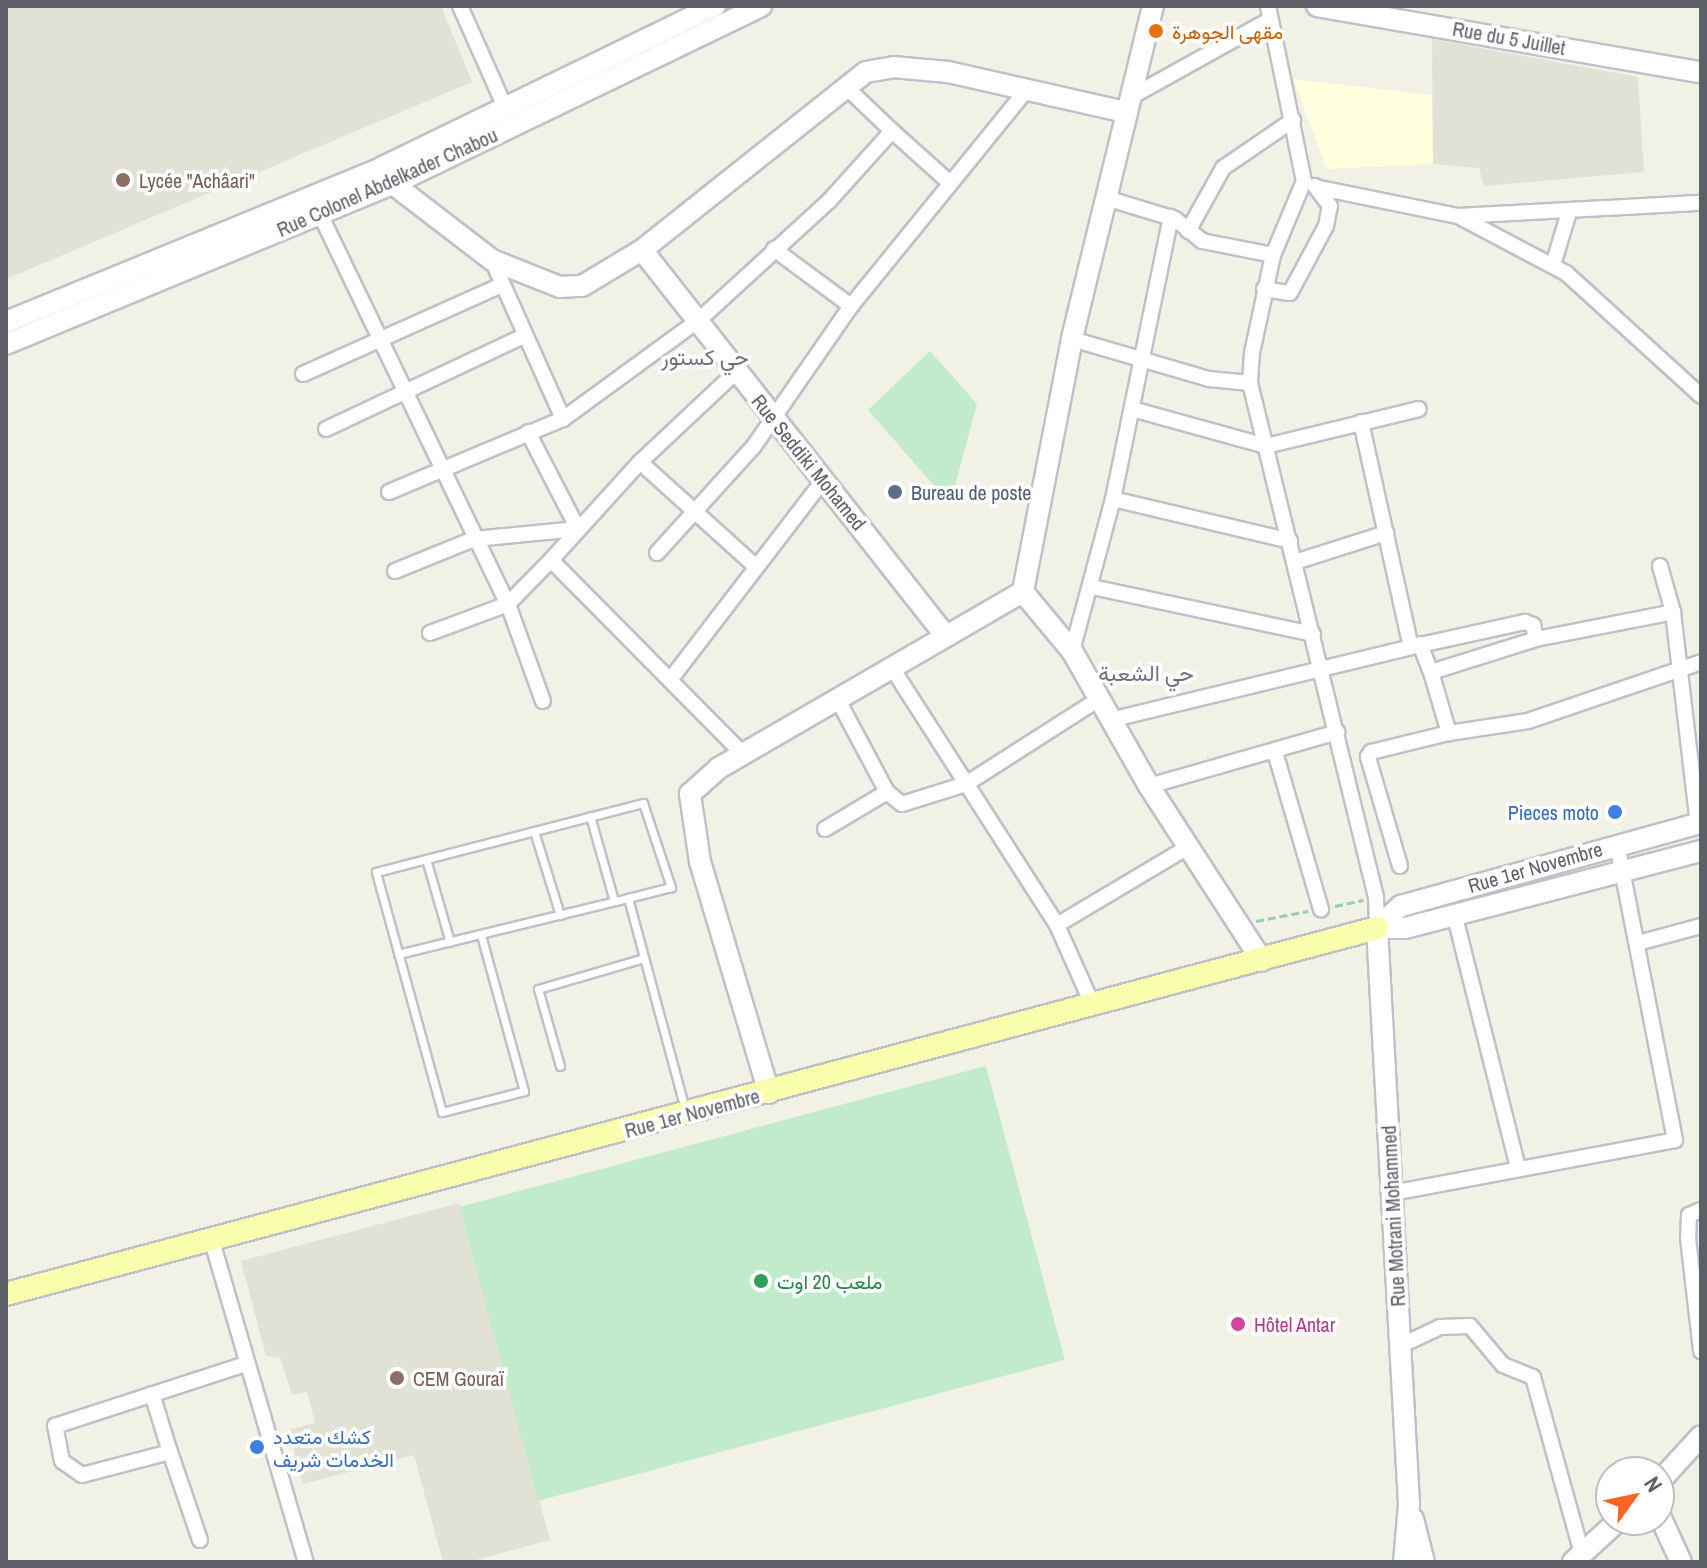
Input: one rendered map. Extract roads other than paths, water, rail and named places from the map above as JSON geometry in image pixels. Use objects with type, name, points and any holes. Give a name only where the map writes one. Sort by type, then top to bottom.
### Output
[{"type":"main road","name":"Rue 1er Novembre","points":[[6,1294],[687,1115],[1377,928]]},
{"type":"street","points":[[460,6],[505,107]]},
{"type":"street","name":"Rue Colonel Abdelkader Chabou","points":[[6,344],[320,214],[505,107],[715,6]]},
{"type":"street","name":"Rue Colonel Abdelkader Chabou","points":[[6,322],[388,175],[761,6]]},
{"type":"street","points":[[769,1093],[691,828],[690,794],[697,783],[894,671],[946,636],[1023,592],[1072,339],[1153,6]]},
{"type":"street","name":"Rue du 5 Juillet","points":[[1317,6],[1342,7],[1701,72]]},
{"type":"street","points":[[388,175],[492,260],[560,287],[582,286],[642,250],[866,72],[893,67],[1127,105],[1270,13],[1304,181],[1273,255],[1264,289],[1250,383],[1376,897],[1377,928]]},
{"type":"street","points":[[845,86],[950,183]]},
{"type":"street","points":[[657,553],[774,417],[851,306],[1028,88]]},
{"type":"street","points":[[1188,231],[1223,168],[1293,120]]},
{"type":"street","points":[[389,492],[563,419],[699,320],[829,201],[892,131]]},
{"type":"street","points":[[1304,181],[1320,188],[1458,216],[1701,203]]},
{"type":"street","points":[[1264,289],[1286,295],[1295,286],[1328,219],[1330,206],[1320,188]]},
{"type":"street","points":[[1106,198],[1171,217],[1202,241],[1273,255]]},
{"type":"street","points":[[1553,265],[1569,212]]},
{"type":"street","points":[[320,214],[382,339],[441,471],[508,604],[543,701]]},
{"type":"street","points":[[1458,216],[1553,265],[1592,293],[1701,396]]},
{"type":"street","points":[[1072,651],[1092,587],[1113,499],[1171,217]]},
{"type":"street","points":[[774,249],[851,306]]},
{"type":"street","name":"Rue Seddiki Mohamed","points":[[642,250],[699,320],[736,372],[825,478],[946,636]]},
{"type":"street","points":[[492,260],[563,419]]},
{"type":"street","points":[[303,374],[502,285]]},
{"type":"street","points":[[326,429],[524,336]]},
{"type":"street","points":[[1072,339],[1209,379],[1250,383]]},
{"type":"street","points":[[430,633],[508,604],[640,462],[736,372]]},
{"type":"street","points":[[1132,409],[1266,446],[1419,409]]},
{"type":"street","points":[[1361,422],[1415,646],[1431,672],[1449,733]]},
{"type":"street","points":[[528,432],[578,529]]},
{"type":"street","points":[[640,462],[754,565]]},
{"type":"street","points":[[670,680],[754,565],[825,478]]},
{"type":"street","points":[[1113,499],[1290,541]]},
{"type":"street","points":[[395,571],[474,539],[578,529]]},
{"type":"street","points":[[1295,562],[1386,533]]},
{"type":"street","points":[[551,560],[744,755]]},
{"type":"street","points":[[1660,566],[1673,612],[1678,668],[1694,747],[1699,823]]},
{"type":"street","points":[[1092,587],[1313,634]]},
{"type":"street","points":[[1023,592],[1072,651],[1149,786],[1262,961]]},
{"type":"street","points":[[1431,672],[1536,639],[1673,612]]},
{"type":"street","points":[[1110,720],[1525,622],[1533,625],[1536,639]]},
{"type":"street","points":[[1400,866],[1368,757],[1371,752],[1449,733],[1528,721],[1701,662]]},
{"type":"street","points":[[894,671],[1057,925],[1093,1006]]},
{"type":"street","points":[[839,702],[887,792],[902,804],[966,784],[1099,699]]},
{"type":"street","points":[[1149,786],[1337,732]]},
{"type":"street","points":[[1275,752],[1321,909]]},
{"type":"street","points":[[825,829],[887,792]]},
{"type":"street","name":"Rue 1er Novembre","points":[[1377,928],[1401,906],[1699,823]]},
{"type":"street","points":[[1392,1193],[1675,1140],[1617,844]]},
{"type":"street","points":[[1057,925],[1188,847]]},
{"type":"street","name":"Rue 1er Novembre","points":[[1377,928],[1405,928],[1624,868],[1701,851]]},
{"type":"street","points":[[1454,913],[1518,1168]]},
{"type":"street","points":[[1638,943],[1701,926]]},
{"type":"street","name":"Rue Motrani Mohammed","points":[[1377,928],[1409,1504]]},
{"type":"street","points":[[1701,1210],[1689,1215],[1688,1238],[1701,1351]]},
{"type":"street","points":[[211,1238],[306,1562]]},
{"type":"street","points":[[1400,1346],[1440,1327],[1470,1326],[1503,1365],[1533,1377],[1578,1558],[1602,1536]]},
{"type":"street","points":[[170,1452],[92,1475],[82,1475],[62,1461],[54,1430],[60,1421],[246,1364]]},
{"type":"street","points":[[152,1394],[200,1540]]},
{"type":"street","points":[[1675,1464],[1701,1436]]},
{"type":"street","points":[[1404,1562],[1409,1504]]},
{"type":"street","points":[[1409,1504],[1424,1562]]},
{"type":"street","points":[[1669,1536],[1681,1562]]},
{"type":"lane","points":[[398,954],[671,887],[643,803],[376,872],[398,954],[442,1112],[524,1091],[481,935]]},
{"type":"lane","points":[[590,816],[614,901]]},
{"type":"lane","points":[[534,831],[560,915]]},
{"type":"lane","points":[[426,859],[450,942]]},
{"type":"lane","points":[[628,898],[687,1115]]},
{"type":"lane","points":[[560,1066],[538,989],[644,958]]},
{"type":"place","name":"مقهى الجوهرة","points":[[1156,31]]},
{"type":"place","name":"Lycée \"Achâari\"","points":[[123,180]]},
{"type":"place","name":"Bureau de poste","points":[[895,492]]},
{"type":"place","name":"Pieces moto","points":[[1615,812]]},
{"type":"place","name":"ملعب 20 اوت","points":[[761,1281]]},
{"type":"place","name":"Hôtel Antar","points":[[1238,1324]]},
{"type":"place","name":"CEM Gouraï","points":[[397,1378]]},
{"type":"place","name":"كشك متعدد الخدمات شريف","points":[[257,1447]]},
{"type":"district","name":"حي كستور","points":[[705,358]]},
{"type":"district","name":"حي الشعبة","points":[[1146,674]]}]
